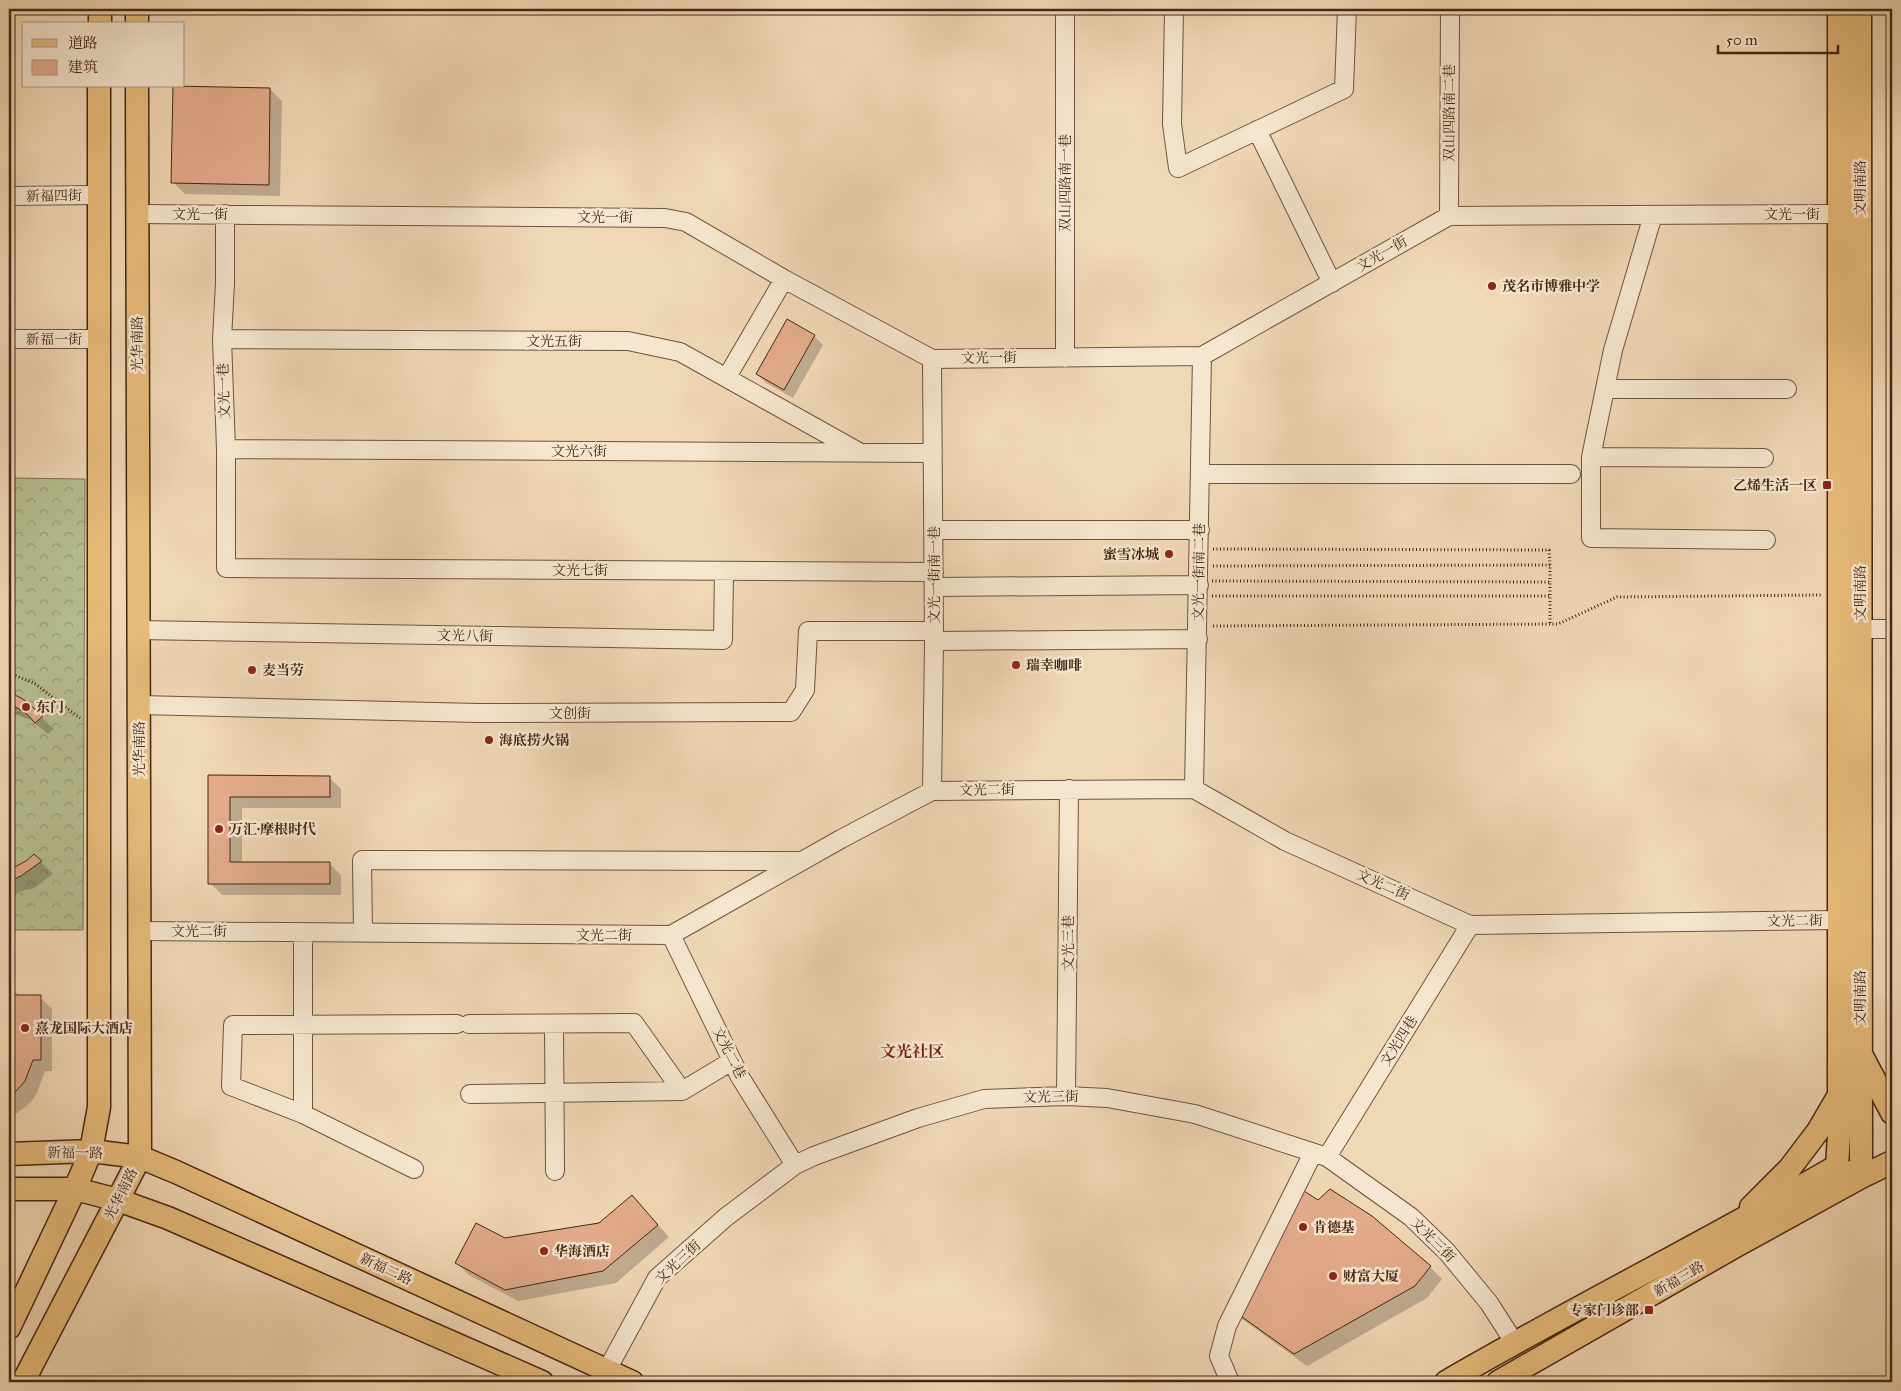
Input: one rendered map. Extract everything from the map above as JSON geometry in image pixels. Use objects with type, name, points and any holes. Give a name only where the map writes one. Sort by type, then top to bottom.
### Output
[{"type":"main road","points":[[100,9],[100,22]]},
{"type":"main road","points":[[137,9],[137,22]]},
{"type":"main road","name":"文明南路","points":[[1838,1166],[1840,1095],[1840,9]]},
{"type":"main road","name":"文明南路","points":[[1860,9],[1861,1178]]},
{"type":"main road","points":[[9,1328],[91,1151],[99,1107],[99,88]]},
{"type":"main road","name":"光华南路","points":[[23,1382],[140,1157],[137,88]]},
{"type":"main road","points":[[1860,1052],[1892,1112]]},
{"type":"main road","points":[[1734,1226],[1790,1168],[1818,1131],[1840,1095]]},
{"type":"main road","name":"新福一路","points":[[9,1154],[91,1151],[140,1157]]},
{"type":"main road","name":"新福二路","points":[[140,1157],[632,1382]]},
{"type":"main road","name":"新福三路","points":[[1498,1382],[1734,1247],[1892,1162]]},
{"type":"main road","points":[[1446,1382],[1514,1342],[1734,1226],[1838,1166],[1861,1178]]},
{"type":"main road","points":[[9,1189],[75,1189],[118,1200],[177,1222],[542,1382]]},
{"type":"street","name":"双山四路南一巷","points":[[1065,9],[1066,358]]},
{"type":"street","points":[[1174,9],[1172,124],[1178,168],[1344,90],[1347,9]]},
{"type":"street","name":"双山四路南二巷","points":[[1449,216],[1450,9]]},
{"type":"street","points":[[1257,130],[1332,283]]},
{"type":"street","name":"新福四街","points":[[9,196],[99,195]]},
{"type":"street","name":"文光一街","points":[[137,214],[665,218],[686,222],[784,279],[932,359],[1202,356],[1449,216],[1840,214]]},
{"type":"street","name":"文光一巷","points":[[225,214],[225,284],[222,339],[226,449],[226,568]]},
{"type":"street","points":[[1653,215],[1613,350],[1591,457],[1591,538],[1766,540]]},
{"type":"street","points":[[727,377],[784,279]]},
{"type":"street","name":"新福一街","points":[[9,339],[99,339]]},
{"type":"street","name":"文光五街","points":[[222,339],[628,341],[680,352],[860,453]]},
{"type":"street","name":"文光一街南二巷","points":[[1194,789],[1204,632],[1199,576],[1202,356]]},
{"type":"street","name":"文光一街南一巷","points":[[932,359],[934,579],[932,791]]},
{"type":"street","points":[[1605,389],[1787,389]]},
{"type":"street","name":"文光六街","points":[[226,449],[933,453]]},
{"type":"street","points":[[1591,457],[1764,458]]},
{"type":"street","points":[[1201,474],[1571,474]]},
{"type":"street","points":[[933,530],[1200,530]]},
{"type":"street","name":"文光七街","points":[[226,568],[724,571],[934,579],[1199,576]]},
{"type":"street","name":"文光八街","points":[[138,630],[723,640],[724,571]]},
{"type":"street","points":[[1860,630],[1892,629]]},
{"type":"street","name":"文创街","points":[[139,705],[478,713],[791,712],[805,690],[808,631],[934,636]]},
{"type":"street","points":[[934,636],[1204,632]]},
{"type":"street","name":"文光二街","points":[[139,931],[671,935],[802,861],[932,791],[1069,789],[1194,789],[1285,841],[1470,925],[1840,920]]},
{"type":"street","name":"文光三巷","points":[[1066,1096],[1069,789]]},
{"type":"street","points":[[363,933],[362,860],[802,861]]},
{"type":"street","name":"文光四巷","points":[[1230,1382],[1227,1379],[1219,1356],[1227,1326],[1320,1155],[1470,925]]},
{"type":"street","points":[[303,932],[303,1114]]},
{"type":"street","name":"文光二巷","points":[[671,935],[732,1061],[794,1166]]},
{"type":"street","points":[[414,1169],[303,1114],[231,1086],[233,1026],[634,1023],[682,1092]]},
{"type":"street","points":[[554,1024],[555,1170]]},
{"type":"street","points":[[470,1094],[682,1092],[732,1061]]},
{"type":"street","name":"文光三街","points":[[607,1370],[657,1278],[726,1217],[794,1166],[814,1156],[918,1118],[984,1099],[1066,1096],[1107,1098],[1195,1114],[1320,1155],[1411,1217],[1447,1252],[1489,1303],[1514,1342]]},
{"type":"path","points":[[1199,576],[1549,550],[1550,624]]},
{"type":"path","points":[[1199,576],[1550,565]]},
{"type":"path","points":[[1199,576],[1550,582]]},
{"type":"path","points":[[1199,576],[1550,596]]},
{"type":"path","points":[[1204,632],[1558,624],[1617,597],[1840,595]]},
{"type":"path","points":[[9,673],[34,683],[99,731]]},
{"type":"green space","points":[[9,478],[85,479],[83,930],[9,930]]},
{"type":"building","points":[[185,86],[270,88],[269,185],[171,183],[173,88],[185,88]]},
{"type":"building","points":[[787,319],[815,335],[784,390],[756,374]]},
{"type":"building","name":"东门","points":[[9,692],[23,699],[43,716],[35,723],[27,714],[9,703]]},
{"type":"building","name":"万汇·摩根时代","points":[[208,775],[330,776],[330,797],[230,797],[230,862],[330,862],[330,884],[208,884]]},
{"type":"building","points":[[34,854],[42,861],[21,876],[9,881],[9,870],[26,861]]},
{"type":"building","name":"熹龙国际大酒店","points":[[9,987],[14,987],[14,995],[41,995],[41,1060],[33,1060],[25,1081],[9,1099]]},
{"type":"building","name":"财富大厦","points":[[1290,1182],[1318,1200],[1330,1189],[1372,1216],[1431,1266],[1415,1286],[1294,1354],[1228,1307]]},
{"type":"building","name":"华海酒店","points":[[632,1195],[658,1225],[603,1271],[505,1290],[455,1263],[476,1223],[505,1238],[599,1223]]},
{"type":"place","name":"茂名市博雅中学","points":[[1492,286]]},
{"type":"place","name":"乙烯生活一区","points":[[1827,485]]},
{"type":"place","name":"蜜雪冰城","points":[[1169,554]]},
{"type":"place","name":"瑞幸咖啡","points":[[1016,665]]},
{"type":"place","name":"麦当劳","points":[[252,670]]},
{"type":"place","name":"东门","points":[[26,707]]},
{"type":"place","name":"海底捞火锅","points":[[489,740]]},
{"type":"place","name":"万汇·摩根时代","points":[[219,829]]},
{"type":"place","name":"熹龙国际大酒店","points":[[25,1028]]},
{"type":"place","name":"肯德基","points":[[1303,1227]]},
{"type":"place","name":"华海酒店","points":[[544,1251]]},
{"type":"place","name":"财富大厦","points":[[1333,1276]]},
{"type":"place","name":"专家门诊部","points":[[1649,1310]]},
{"type":"district","name":"文光社区","points":[[912,1051]]}]
